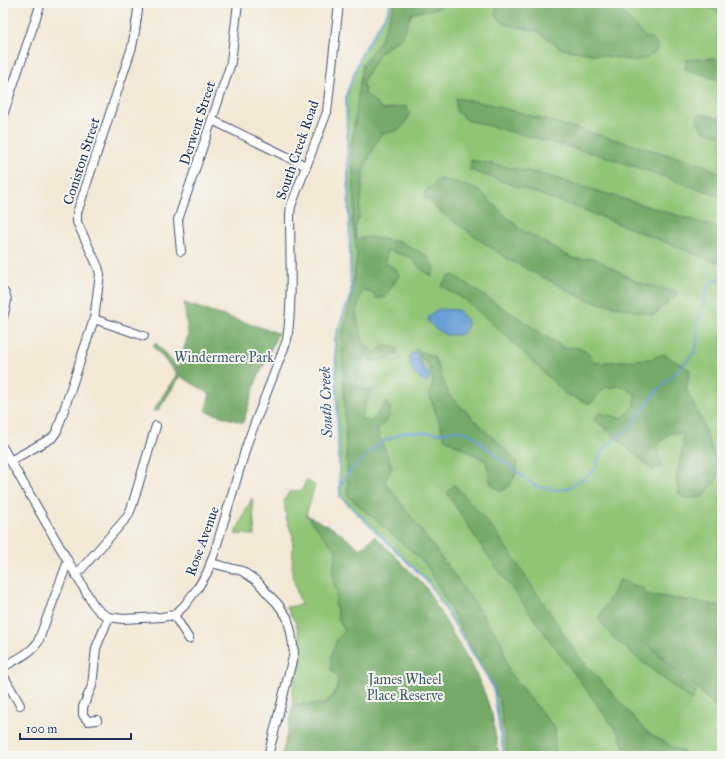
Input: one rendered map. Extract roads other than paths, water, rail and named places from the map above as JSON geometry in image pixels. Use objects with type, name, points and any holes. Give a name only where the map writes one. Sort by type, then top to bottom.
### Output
[{"type":"street","points":[[3,115],[40,3]]},
{"type":"street","name":"Coniston Street","points":[[10,461],[52,438],[57,431],[94,320],[100,274],[77,222],[77,213],[132,47],[139,3]]},
{"type":"street","name":"Derwent Street","points":[[181,251],[178,220],[231,62],[238,3]]},
{"type":"street","name":"South Creek Road","points":[[265,397],[287,340],[289,327],[291,206],[327,112],[340,3]]},
{"type":"street","points":[[3,88],[10,94]]},
{"type":"street","points":[[212,120],[306,166]]},
{"type":"street","points":[[3,291],[8,298],[3,317]]},
{"type":"street","points":[[94,320],[144,336]]},
{"type":"street","name":"Rose Avenue","points":[[174,615],[184,606],[198,589],[207,573],[248,441],[265,397]]},
{"type":"street","points":[[76,575],[128,516],[156,426]]},
{"type":"street","points":[[3,448],[93,604],[100,612],[109,617],[123,619],[174,615],[189,639]]},
{"type":"street","points":[[3,667],[28,653],[38,642],[68,561]]},
{"type":"street","points":[[211,563],[242,571],[258,582],[277,603],[286,616],[291,632],[294,653],[268,756]]},
{"type":"street","points":[[97,720],[88,721],[83,715],[83,707],[92,686],[96,648],[109,617]]},
{"type":"street","points":[[3,676],[20,705]]},
{"type":"water","points":[[439,309],[458,310],[461,313],[466,319],[467,324],[467,327],[463,333],[458,335],[446,335],[434,328],[428,321],[429,316]]},
{"type":"water","points":[[415,353],[418,356],[423,368],[429,374],[429,379],[427,382],[418,377],[412,370],[410,355]]},
{"type":"waterway","name":"South Creek","points":[[391,3],[388,11],[362,53],[346,95],[351,293],[335,338],[340,496],[429,583],[493,686],[504,756]]},
{"type":"waterway","points":[[340,486],[350,471],[382,442],[405,432],[442,433],[454,430],[471,434],[535,486],[555,490],[565,489],[574,485],[596,468],[600,454],[620,435],[627,431],[663,384],[693,354],[697,345],[697,326],[706,291],[711,283],[722,277]]},
{"type":"park label","name":"Windermere Park","points":[[224,357]]},
{"type":"park label","name":"James Wheel Place Reserve","points":[[405,688]]}]
